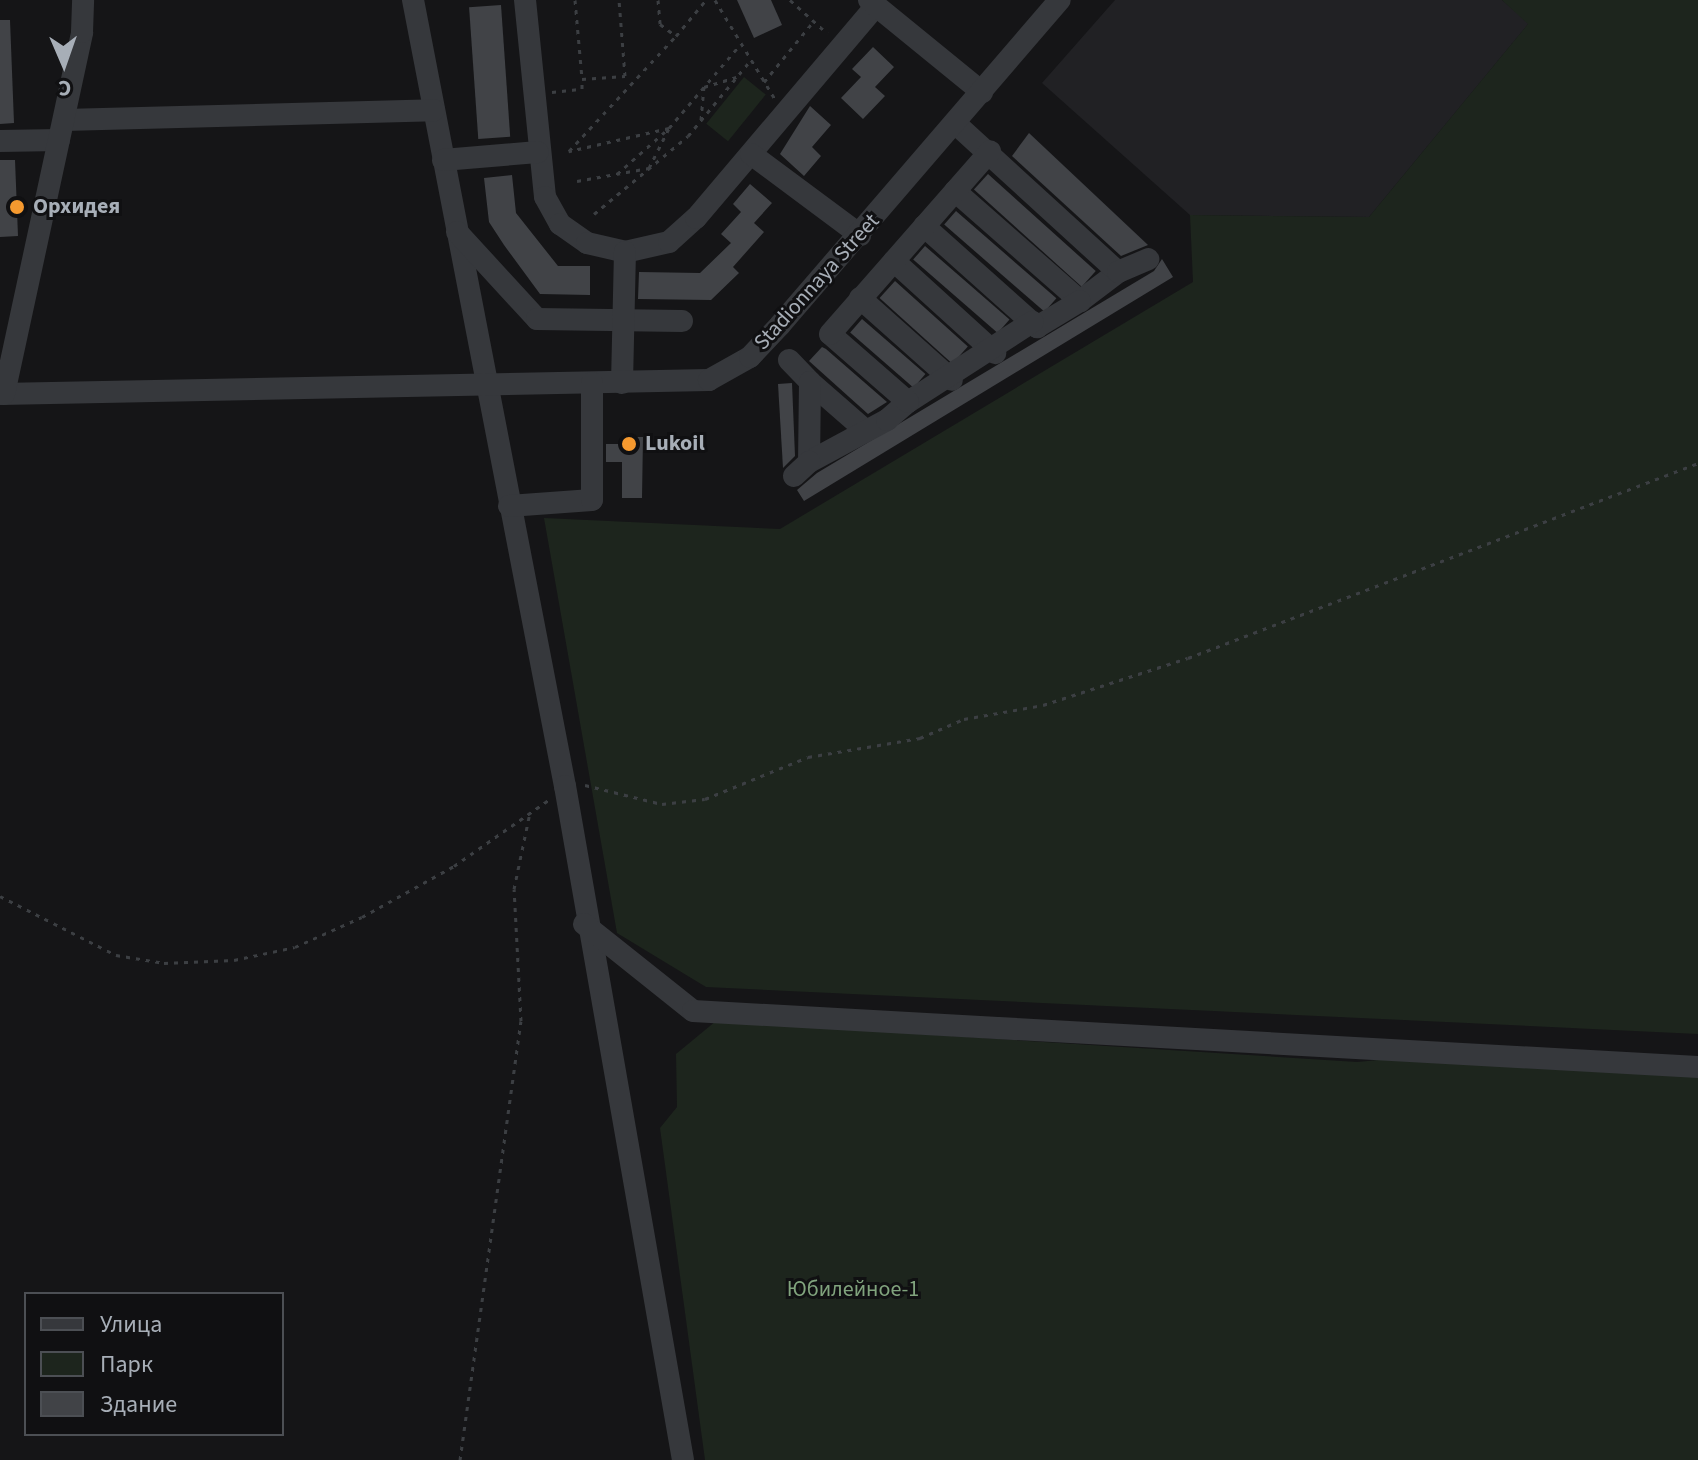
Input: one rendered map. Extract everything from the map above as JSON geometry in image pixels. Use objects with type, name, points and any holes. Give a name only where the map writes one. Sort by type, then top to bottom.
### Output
[{"type":"street","points":[[2,394],[62,130],[83,0]]},
{"type":"street","points":[[413,0],[683,1460]]},
{"type":"street","points":[[525,0],[538,152],[545,197],[560,224],[587,243],[625,252],[669,242],[751,154],[843,45],[872,3],[982,92]]},
{"type":"street","name":"Stadionnaya Street","points":[[2,394],[709,380],[733,371],[860,235],[982,92],[1052,3]]},
{"type":"street","points":[[0,141],[62,130],[434,110]]},
{"type":"street","points":[[955,123],[990,151],[1118,272]]},
{"type":"street","points":[[908,402],[830,334],[990,151]]},
{"type":"street","points":[[443,160],[538,152]]},
{"type":"street","points":[[751,154],[860,235]]},
{"type":"street","points":[[955,191],[1080,301]]},
{"type":"street","points":[[924,226],[1037,327],[1080,301],[1118,272],[1148,259]]},
{"type":"street","points":[[457,232],[537,319],[624,323],[682,321]]},
{"type":"street","points":[[622,383],[625,252]]},
{"type":"street","points":[[894,261],[995,353]]},
{"type":"street","points":[[860,298],[952,380]]},
{"type":"street","points":[[810,382],[801,469],[908,402],[952,380],[995,353],[1032,322]]},
{"type":"street","points":[[789,360],[865,430]]},
{"type":"street","points":[[509,506],[592,500],[592,383]]},
{"type":"street","points":[[584,924],[693,1011],[1698,1067]]},
{"type":"path","points":[[533,93],[582,89],[575,0]]},
{"type":"path","points":[[582,79],[625,76],[619,0]]},
{"type":"path","points":[[658,0],[660,24],[676,36]]},
{"type":"path","points":[[669,128],[569,151],[706,0]]},
{"type":"path","points":[[715,0],[739,46],[785,113]]},
{"type":"path","points":[[790,0],[843,45]]},
{"type":"path","points":[[764,82],[813,22]]},
{"type":"path","points":[[617,174],[669,128],[739,46]]},
{"type":"path","points":[[594,214],[701,120],[750,61]]},
{"type":"path","points":[[704,87],[737,77]]},
{"type":"path","points":[[701,120],[704,87]]},
{"type":"path","points":[[649,168],[669,128]]},
{"type":"path","points":[[577,181],[649,168]]},
{"type":"path","points":[[0,896],[116,955],[164,963],[234,960],[295,947],[362,917],[530,815],[560,791],[599,783],[662,804],[705,799],[808,757],[920,738],[964,719],[1043,705],[1188,658],[1698,463]]},
{"type":"path","points":[[460,1460],[521,1021],[514,889],[530,815]]},
{"type":"shaded area","points":[[1115,0],[1502,0],[1529,23],[1369,217],[1190,215],[1042,83]]},
{"type":"green space","points":[[1502,0],[1698,0],[1698,1034],[706,987],[617,933],[544,518],[780,529],[1193,282],[1190,215],[1369,217],[1528,24]]},
{"type":"green space","points":[[744,77],[766,95],[728,141],[706,124]]},
{"type":"green space","name":"Юбилейное-1","points":[[716,1021],[1357,1062],[1430,1055],[1698,1076],[1698,1460],[705,1460],[660,1128],[677,1107],[676,1054]]},
{"type":"building","points":[[737,0],[771,0],[782,25],[754,38]]},
{"type":"building","points":[[501,5],[510,137],[478,139],[469,7]]},
{"type":"building","points":[[0,20],[10,20],[14,123],[0,124]]},
{"type":"building","points":[[873,47],[894,67],[875,87],[885,96],[863,119],[841,98],[861,77],[852,69]]},
{"type":"building","points":[[810,106],[831,125],[812,147],[821,156],[804,176],[780,154]]},
{"type":"building","points":[[1029,133],[1148,245],[1121,256],[1012,156]]},
{"type":"building","points":[[0,160],[15,160],[18,236],[0,237]]},
{"type":"building","points":[[988,174],[1096,271],[1082,287],[974,190]]},
{"type":"building","points":[[512,175],[516,213],[558,266],[590,266],[590,295],[540,294],[489,222],[484,178]]},
{"type":"building","points":[[750,184],[772,203],[754,223],[764,232],[733,267],[739,273],[711,300],[638,299],[639,272],[700,273],[731,243],[721,234],[741,212],[733,204]]},
{"type":"building","points":[[956,211],[1056,298],[1045,312],[944,225]]},
{"type":"building","points":[[925,246],[1010,319],[998,333],[913,260]]},
{"type":"building","points":[[1162,259],[1173,277],[804,501],[797,490],[817,473],[1154,271]]},
{"type":"building","points":[[895,281],[968,347],[952,364],[880,298]]},
{"type":"building","points":[[862,319],[925,374],[914,388],[850,333]]},
{"type":"building","points":[[822,347],[887,402],[868,414],[809,361]]},
{"type":"building","points":[[792,383],[795,456],[783,468],[778,384]]},
{"type":"building","points":[[623,437],[643,437],[642,498],[622,498],[622,462],[606,462],[606,444],[623,444]]},
{"type":"place","name":"Орхидея","points":[[17,207]]},
{"type":"place","name":"Lukoil","points":[[629,444]]}]
